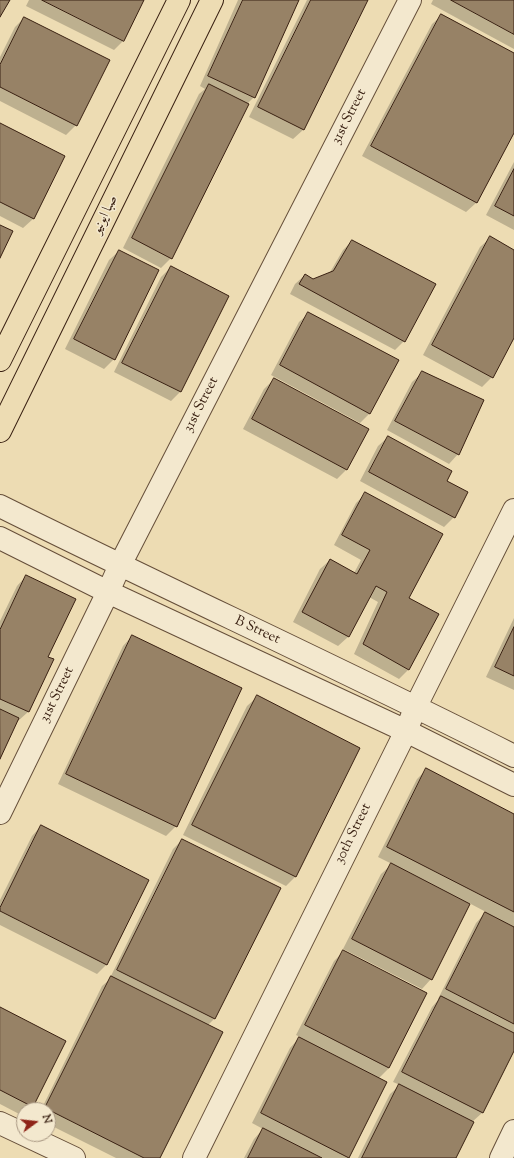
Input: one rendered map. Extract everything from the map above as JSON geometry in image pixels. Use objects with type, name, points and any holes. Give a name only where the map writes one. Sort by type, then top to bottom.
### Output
[{"type":"main road","points":[[0,360],[179,0]]},
{"type":"main road","name":"صبا ایونیو","points":[[0,431],[212,0]]},
{"type":"street","name":"31st Street","points":[[0,813],[120,566],[410,0]]},
{"type":"street","name":"B Street","points":[[0,506],[120,566],[416,706],[514,756]]},
{"type":"street","name":"30th Street","points":[[194,1158],[514,510]]},
{"type":"street","name":"B Street","points":[[0,538],[108,592],[406,731],[514,785]]},
{"type":"street","points":[[0,1123],[74,1158]]},
{"type":"street","points":[[501,1158],[514,1132]]},
{"type":"building","points":[[0,0],[10,0],[0,17]]},
{"type":"building","points":[[42,0],[144,0],[124,41]]},
{"type":"building","points":[[243,0],[299,0],[255,98],[208,76]]},
{"type":"building","points":[[311,0],[368,0],[304,130],[258,107]]},
{"type":"building","points":[[451,0],[514,0],[514,34]]},
{"type":"building","points":[[441,14],[514,53],[514,133],[477,203],[371,146]]},
{"type":"building","points":[[24,17],[110,60],[77,126],[0,87],[0,65]]},
{"type":"building","points":[[209,84],[249,104],[172,259],[132,238]]},
{"type":"building","points":[[0,123],[65,156],[34,219],[0,202]]},
{"type":"building","points":[[514,169],[514,216],[495,206]]},
{"type":"building","points":[[0,225],[13,231],[0,258]]},
{"type":"building","points":[[490,236],[514,250],[514,338],[493,378],[432,345]]},
{"type":"building","points":[[352,240],[436,284],[405,342],[299,284],[305,274],[313,279],[333,271]]},
{"type":"building","points":[[119,250],[159,270],[115,360],[74,339]]},
{"type":"building","points":[[171,266],[229,296],[181,392],[122,363]]},
{"type":"building","points":[[308,312],[399,360],[370,414],[280,365]]},
{"type":"building","points":[[422,371],[484,400],[459,455],[395,421]]},
{"type":"building","points":[[274,378],[369,429],[347,470],[252,419]]},
{"type":"building","points":[[388,436],[452,471],[447,481],[468,492],[455,518],[369,472]]},
{"type":"building","points":[[365,492],[443,534],[409,598],[439,614],[409,670],[363,644],[387,592],[376,586],[349,637],[302,612],[330,559],[357,574],[370,550],[342,535]]},
{"type":"building","points":[[26,575],[76,599],[48,657],[54,659],[29,712],[0,699],[0,630]]},
{"type":"building","points":[[514,627],[514,676],[495,667]]},
{"type":"building","points":[[132,635],[242,688],[177,827],[66,774]]},
{"type":"building","points":[[257,695],[360,748],[296,877],[192,825]]},
{"type":"building","points":[[0,709],[19,718],[0,759]]},
{"type":"building","points":[[426,768],[514,814],[514,912],[387,847]]},
{"type":"building","points":[[41,825],[149,880],[107,965],[0,911],[0,908]]},
{"type":"building","points":[[182,839],[281,888],[215,1019],[117,970]]},
{"type":"building","points":[[391,863],[470,904],[432,980],[352,939]]},
{"type":"building","points":[[485,912],[514,927],[514,1024],[446,989]]},
{"type":"building","points":[[343,950],[427,993],[389,1068],[305,1025]]},
{"type":"building","points":[[111,976],[223,1032],[160,1158],[144,1158],[56,1114],[56,1102],[48,1102]]},
{"type":"building","points":[[441,996],[514,1033],[514,1051],[483,1113],[402,1072]]},
{"type":"building","points":[[0,1007],[66,1041],[36,1102],[23,1102],[0,1090]]},
{"type":"building","points":[[299,1037],[387,1082],[349,1158],[261,1113]]},
{"type":"building","points":[[399,1084],[474,1122],[456,1158],[362,1158]]},
{"type":"building","points":[[263,1128],[322,1158],[248,1158]]}]
